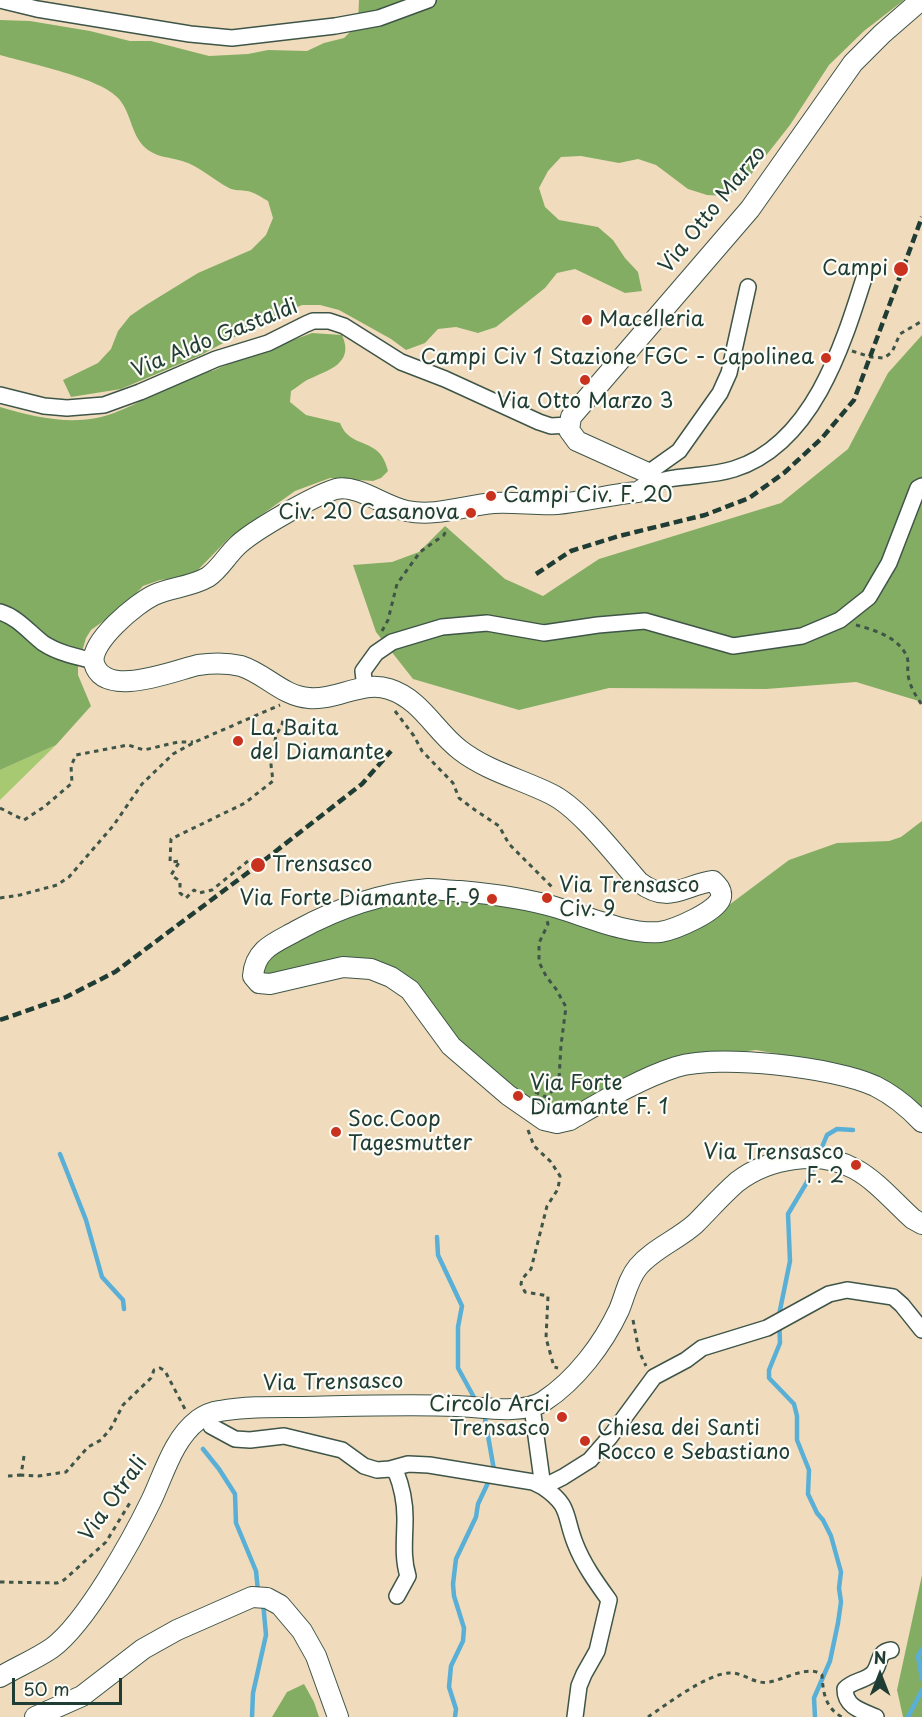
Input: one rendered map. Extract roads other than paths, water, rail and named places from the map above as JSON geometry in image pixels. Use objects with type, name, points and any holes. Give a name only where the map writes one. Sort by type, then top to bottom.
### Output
[{"type":"main road","name":"Via Otto Marzo","points":[[569,424],[573,413],[750,209],[853,63],[921,0]]},
{"type":"main road","points":[[569,424],[571,434],[577,441],[648,479],[638,492],[559,504],[496,503],[432,513],[405,511],[351,489],[342,488],[322,494],[256,531],[237,546],[207,578],[149,597],[101,639],[94,652],[94,661],[100,674],[123,681],[141,680],[202,664],[238,665],[253,670],[287,693],[304,698],[322,698],[376,686],[387,688],[403,695],[422,710],[459,750],[490,768],[553,795],[576,812],[639,882],[649,890],[664,894],[678,893],[713,881],[720,888],[722,897],[717,907],[686,924],[661,932],[634,931],[547,905],[495,894],[429,889],[370,899],[303,927],[267,948],[255,960],[253,976],[259,983],[270,984],[343,967],[371,969],[392,977],[410,990],[451,1046],[507,1095],[537,1117],[550,1122],[563,1123],[570,1120],[625,1091],[678,1067],[728,1061],[788,1066],[833,1074],[872,1085],[895,1097],[922,1122]]},
{"type":"main road","points":[[532,1407],[553,1394],[588,1359],[603,1338],[632,1276],[644,1260],[692,1226],[739,1181],[758,1171],[794,1159],[829,1159],[842,1163],[866,1176],[913,1219],[922,1224]]},
{"type":"main road","name":"Via Trensasco","points":[[205,1422],[208,1414],[226,1410],[267,1408],[532,1407]]},
{"type":"main road","points":[[1,1675],[52,1647],[79,1618],[135,1532],[179,1442],[205,1422]]},
{"type":"main road","points":[[35,1717],[82,1696],[143,1649],[177,1630],[252,1597],[267,1598],[280,1605],[302,1631],[316,1656],[338,1717]]},
{"type":"street","points":[[0,0],[37,9],[178,32],[232,38],[368,20],[428,0]]},
{"type":"street","points":[[648,479],[704,476],[735,469],[765,454],[784,439],[802,419],[841,348],[865,275]]},
{"type":"street","points":[[648,479],[679,451],[720,393],[729,373],[748,287]]},
{"type":"street","name":"Via Aldo Gastaldi","points":[[0,395],[44,406],[67,408],[104,405],[216,359],[268,343],[314,321],[329,321],[344,326],[401,362],[445,379],[538,422],[551,426],[569,424]]},
{"type":"street","points":[[365,688],[363,671],[376,653],[392,642],[442,627],[487,623],[544,633],[645,621],[733,646],[802,636],[840,620],[869,597],[889,563],[918,488],[922,486]]},
{"type":"street","points":[[0,612],[10,615],[45,644],[72,656],[94,661]]},
{"type":"street","points":[[543,1487],[590,1460],[610,1437],[649,1382],[702,1348],[767,1328],[837,1291],[848,1290],[893,1297],[922,1330]]},
{"type":"street","points":[[532,1407],[543,1487]]},
{"type":"street","points":[[205,1422],[235,1439],[250,1440],[284,1436],[342,1450],[364,1466],[377,1470],[408,1464],[429,1465],[533,1482],[553,1494],[564,1506],[575,1543],[590,1575],[609,1600],[597,1651],[579,1686],[574,1717]]},
{"type":"street","points":[[390,1469],[396,1472],[403,1490],[404,1559],[408,1576],[396,1596]]},
{"type":"street","points":[[876,1717],[846,1700],[845,1689],[853,1682],[871,1676],[881,1654],[891,1650]]},
{"type":"waterway","points":[[819,1154],[827,1135],[837,1129],[853,1130]]},
{"type":"waterway","points":[[60,1154],[86,1220],[102,1277],[123,1300],[124,1309]]},
{"type":"waterway","points":[[815,1164],[788,1214],[790,1261],[779,1315],[780,1343],[769,1370],[769,1378],[794,1404],[797,1416],[797,1440],[809,1470],[808,1494],[831,1536],[841,1572],[838,1623],[830,1661],[814,1698],[815,1717]]},
{"type":"waterway","points":[[437,1237],[438,1255],[462,1306],[458,1327],[458,1368],[476,1401]]},
{"type":"waterway","points":[[455,1717],[456,1709],[449,1687],[451,1666],[463,1641],[464,1628],[454,1596],[456,1559],[476,1517],[478,1504],[494,1470],[484,1413]]},
{"type":"waterway","points":[[203,1449],[235,1494],[236,1523],[256,1571],[258,1591]]},
{"type":"waterway","points":[[252,1717],[253,1693],[266,1635],[263,1602]]},
{"type":"waterway","points":[[922,1649],[918,1656],[922,1679]]},
{"type":"waterway","points":[[908,1717],[922,1690]]},
{"type":"railway","points":[[536,574],[571,551],[619,536],[705,515],[749,498],[784,473],[822,438],[854,400],[922,217]]},
{"type":"railway","points":[[0,1020],[66,997],[115,972],[362,784],[391,751]]},
{"type":"place","name":"Campi","points":[[901,269]]},
{"type":"place","name":"Macelleria","points":[[587,320]]},
{"type":"place","name":"Campi Civ 1 Stazione FGC - Capolinea","points":[[826,358]]},
{"type":"place","name":"Via Otto Marzo 3","points":[[585,380]]},
{"type":"place","name":"Campi Civ. F. 20","points":[[491,496]]},
{"type":"place","name":"Civ. 20 Casanova","points":[[471,513]]},
{"type":"place","name":"La Baita del Diamante","points":[[238,741]]},
{"type":"place","name":"Trensasco","points":[[258,865]]},
{"type":"place","name":"Via Trensasco Civ. 9","points":[[547,898]]},
{"type":"place","name":"Via Forte Diamante F. 9","points":[[492,899]]},
{"type":"place","name":"Via Forte Diamante F. 1","points":[[518,1096]]},
{"type":"place","name":"Soc.Coop Tagesmutter","points":[[336,1132]]},
{"type":"place","name":"Via Trensasco F. 2","points":[[856,1165]]},
{"type":"place","name":"Circolo Arci Trensasco","points":[[562,1417]]},
{"type":"place","name":"Chiesa dei Santi Rocco e Sebastiano","points":[[585,1441]]}]
